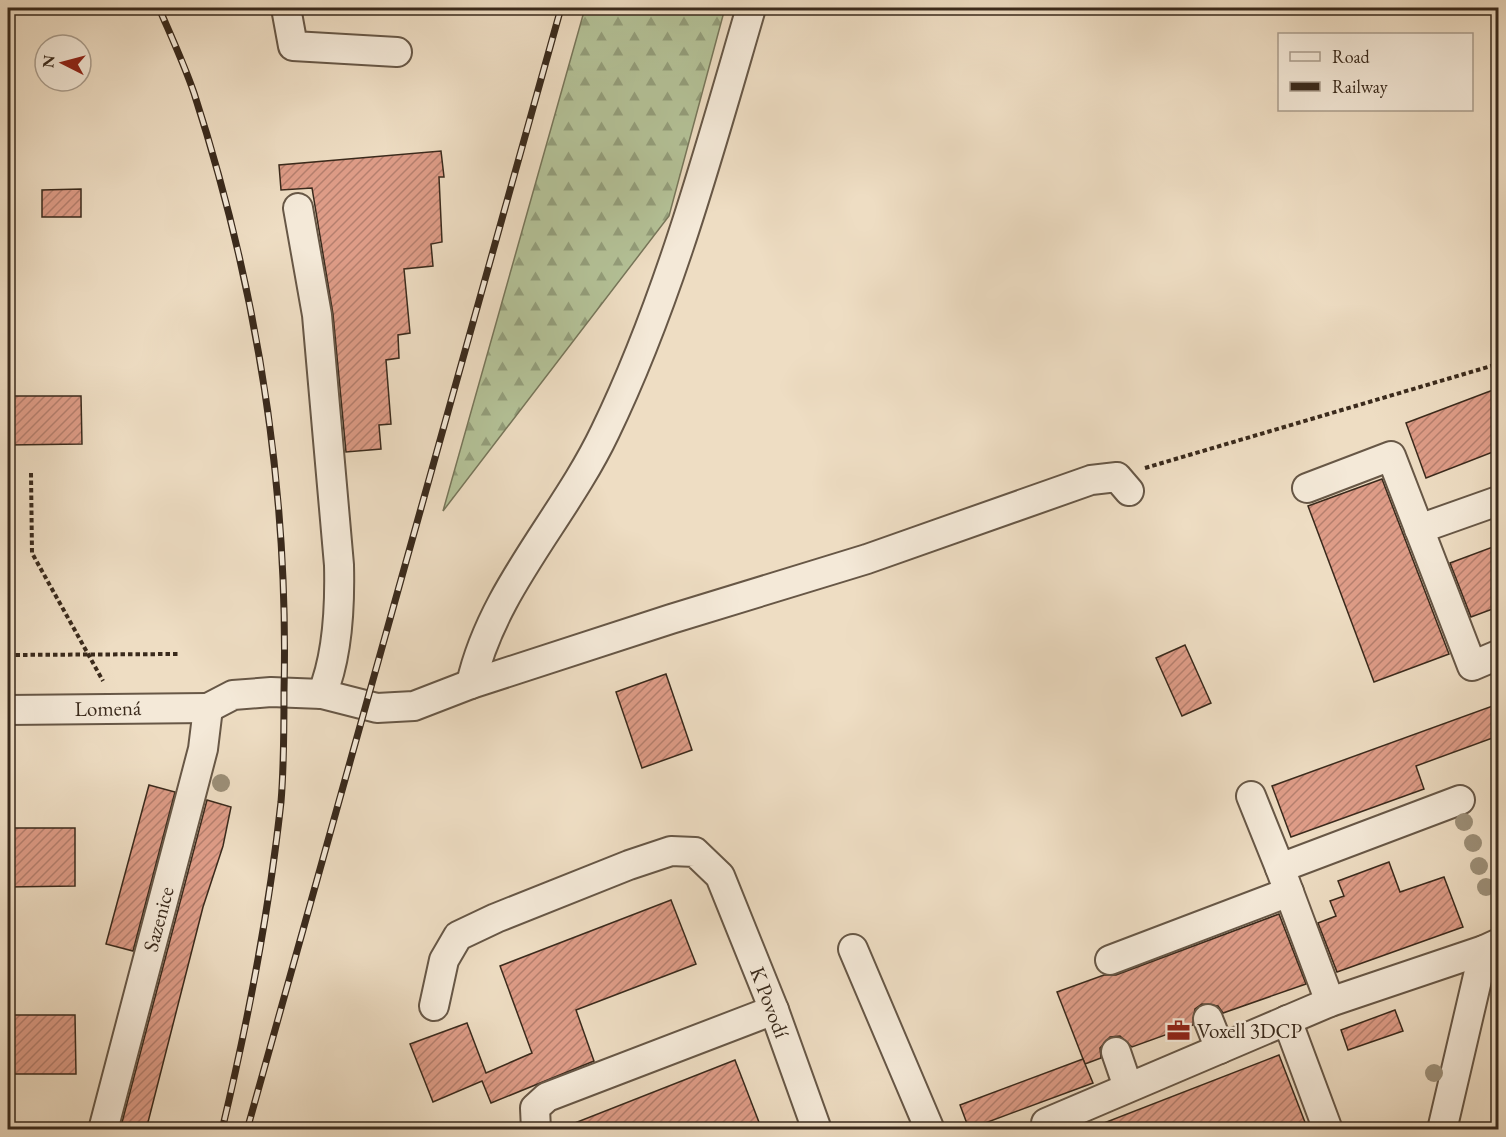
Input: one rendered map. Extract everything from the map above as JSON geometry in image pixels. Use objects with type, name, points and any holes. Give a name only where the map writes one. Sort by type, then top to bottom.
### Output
[{"type":"street","points":[[286,8],[293,46],[397,52]]},
{"type":"street","points":[[471,684],[477,655],[497,613],[589,464],[629,380],[653,318],[693,198],[751,8]]},
{"type":"street","points":[[298,208],[317,315],[339,565],[339,597],[330,670],[322,694]]},
{"type":"street","points":[[1307,488],[1391,456],[1472,666],[1498,655]]},
{"type":"street","points":[[208,708],[233,695],[253,693],[322,694],[377,708],[404,708],[433,700],[471,684],[867,559],[1091,480],[1123,484]]},
{"type":"street","points":[[1419,529],[1498,501]]},
{"type":"street","name":"Lomená","points":[[8,710],[208,708]]},
{"type":"street","name":"Sazenice","points":[[103,1130],[203,749],[208,708]]},
{"type":"street","points":[[1251,796],[1330,1002]]},
{"type":"street","points":[[1110,960],[1460,800]]},
{"type":"street","name":"K Povodí","points":[[434,1006],[444,960],[458,936],[496,918],[671,851],[695,852],[720,876],[774,1010],[817,1130]]},
{"type":"street","points":[[1039,1127],[1330,1002],[1491,947]]},
{"type":"street","points":[[1442,1130],[1491,947]]},
{"type":"street","points":[[853,949],[930,1130]]},
{"type":"street","points":[[536,1130],[535,1108],[547,1097],[774,1010]]},
{"type":"street","points":[[1208,1019],[1220,1049]]},
{"type":"street","points":[[1287,1020],[1328,1130]]},
{"type":"street","points":[[1116,1052],[1128,1088]]},
{"type":"path","points":[[1123,484],[1498,364]]},
{"type":"path","points":[[31,473],[32,554],[117,708]]},
{"type":"path","points":[[8,655],[178,654]]},
{"type":"green space","points":[[585,8],[725,8],[669,216],[443,511]]},
{"type":"building","points":[[441,151],[444,177],[439,177],[442,242],[431,244],[433,266],[404,269],[410,333],[398,335],[399,358],[386,360],[391,424],[379,425],[381,449],[346,452],[333,314],[312,188],[281,190],[279,165]]},
{"type":"building","points":[[81,189],[81,217],[42,217],[42,190]]},
{"type":"building","points":[[1493,390],[1498,405],[1498,450],[1426,478],[1406,423]]},
{"type":"building","points":[[8,396],[81,396],[82,444],[8,445]]},
{"type":"building","points":[[1382,479],[1449,654],[1374,682],[1308,506]]},
{"type":"building","points":[[1498,545],[1498,607],[1471,617],[1450,563]]},
{"type":"building","points":[[1185,645],[1211,703],[1182,716],[1156,658]]},
{"type":"building","points":[[666,674],[692,750],[642,768],[616,692]]},
{"type":"building","points":[[1498,704],[1498,736],[1416,766],[1424,789],[1291,837],[1272,786]]},
{"type":"building","points":[[149,785],[175,792],[133,951],[106,944]]},
{"type":"building","points":[[207,800],[231,807],[223,846],[203,907],[146,1130],[120,1130]]},
{"type":"building","points":[[8,828],[75,828],[75,886],[8,887]]},
{"type":"building","points":[[1389,862],[1400,892],[1444,877],[1463,927],[1337,972],[1318,923],[1336,916],[1330,901],[1344,896],[1338,881]]},
{"type":"building","points":[[671,900],[696,964],[576,1010],[594,1061],[491,1103],[482,1081],[433,1102],[410,1044],[467,1023],[486,1073],[532,1053],[500,966]]},
{"type":"building","points":[[1279,914],[1306,984],[1223,1013],[1218,1006],[1202,1004],[1195,1009],[1193,1025],[1132,1047],[1120,1036],[1110,1037],[1100,1048],[1101,1058],[1085,1064],[1057,992],[1104,975],[1116,975]]},
{"type":"building","points":[[1395,1010],[1403,1031],[1348,1050],[1341,1030]]},
{"type":"building","points":[[8,1015],[75,1015],[76,1074],[8,1074]]},
{"type":"building","points":[[1279,1055],[1308,1130],[1091,1130],[1091,1128]]},
{"type":"building","points":[[1083,1059],[1093,1083],[969,1129],[960,1105]]},
{"type":"building","points":[[735,1060],[762,1130],[562,1130],[562,1128]]},
{"type":"railway","points":[[159,8],[194,93],[235,240],[264,389],[281,539],[284,615],[284,747],[281,802],[257,966],[222,1130]]},
{"type":"railway","points":[[247,1130],[561,8]]},
{"type":"place","name":"Voxell 3DCP","points":[[1179,1030]]}]
